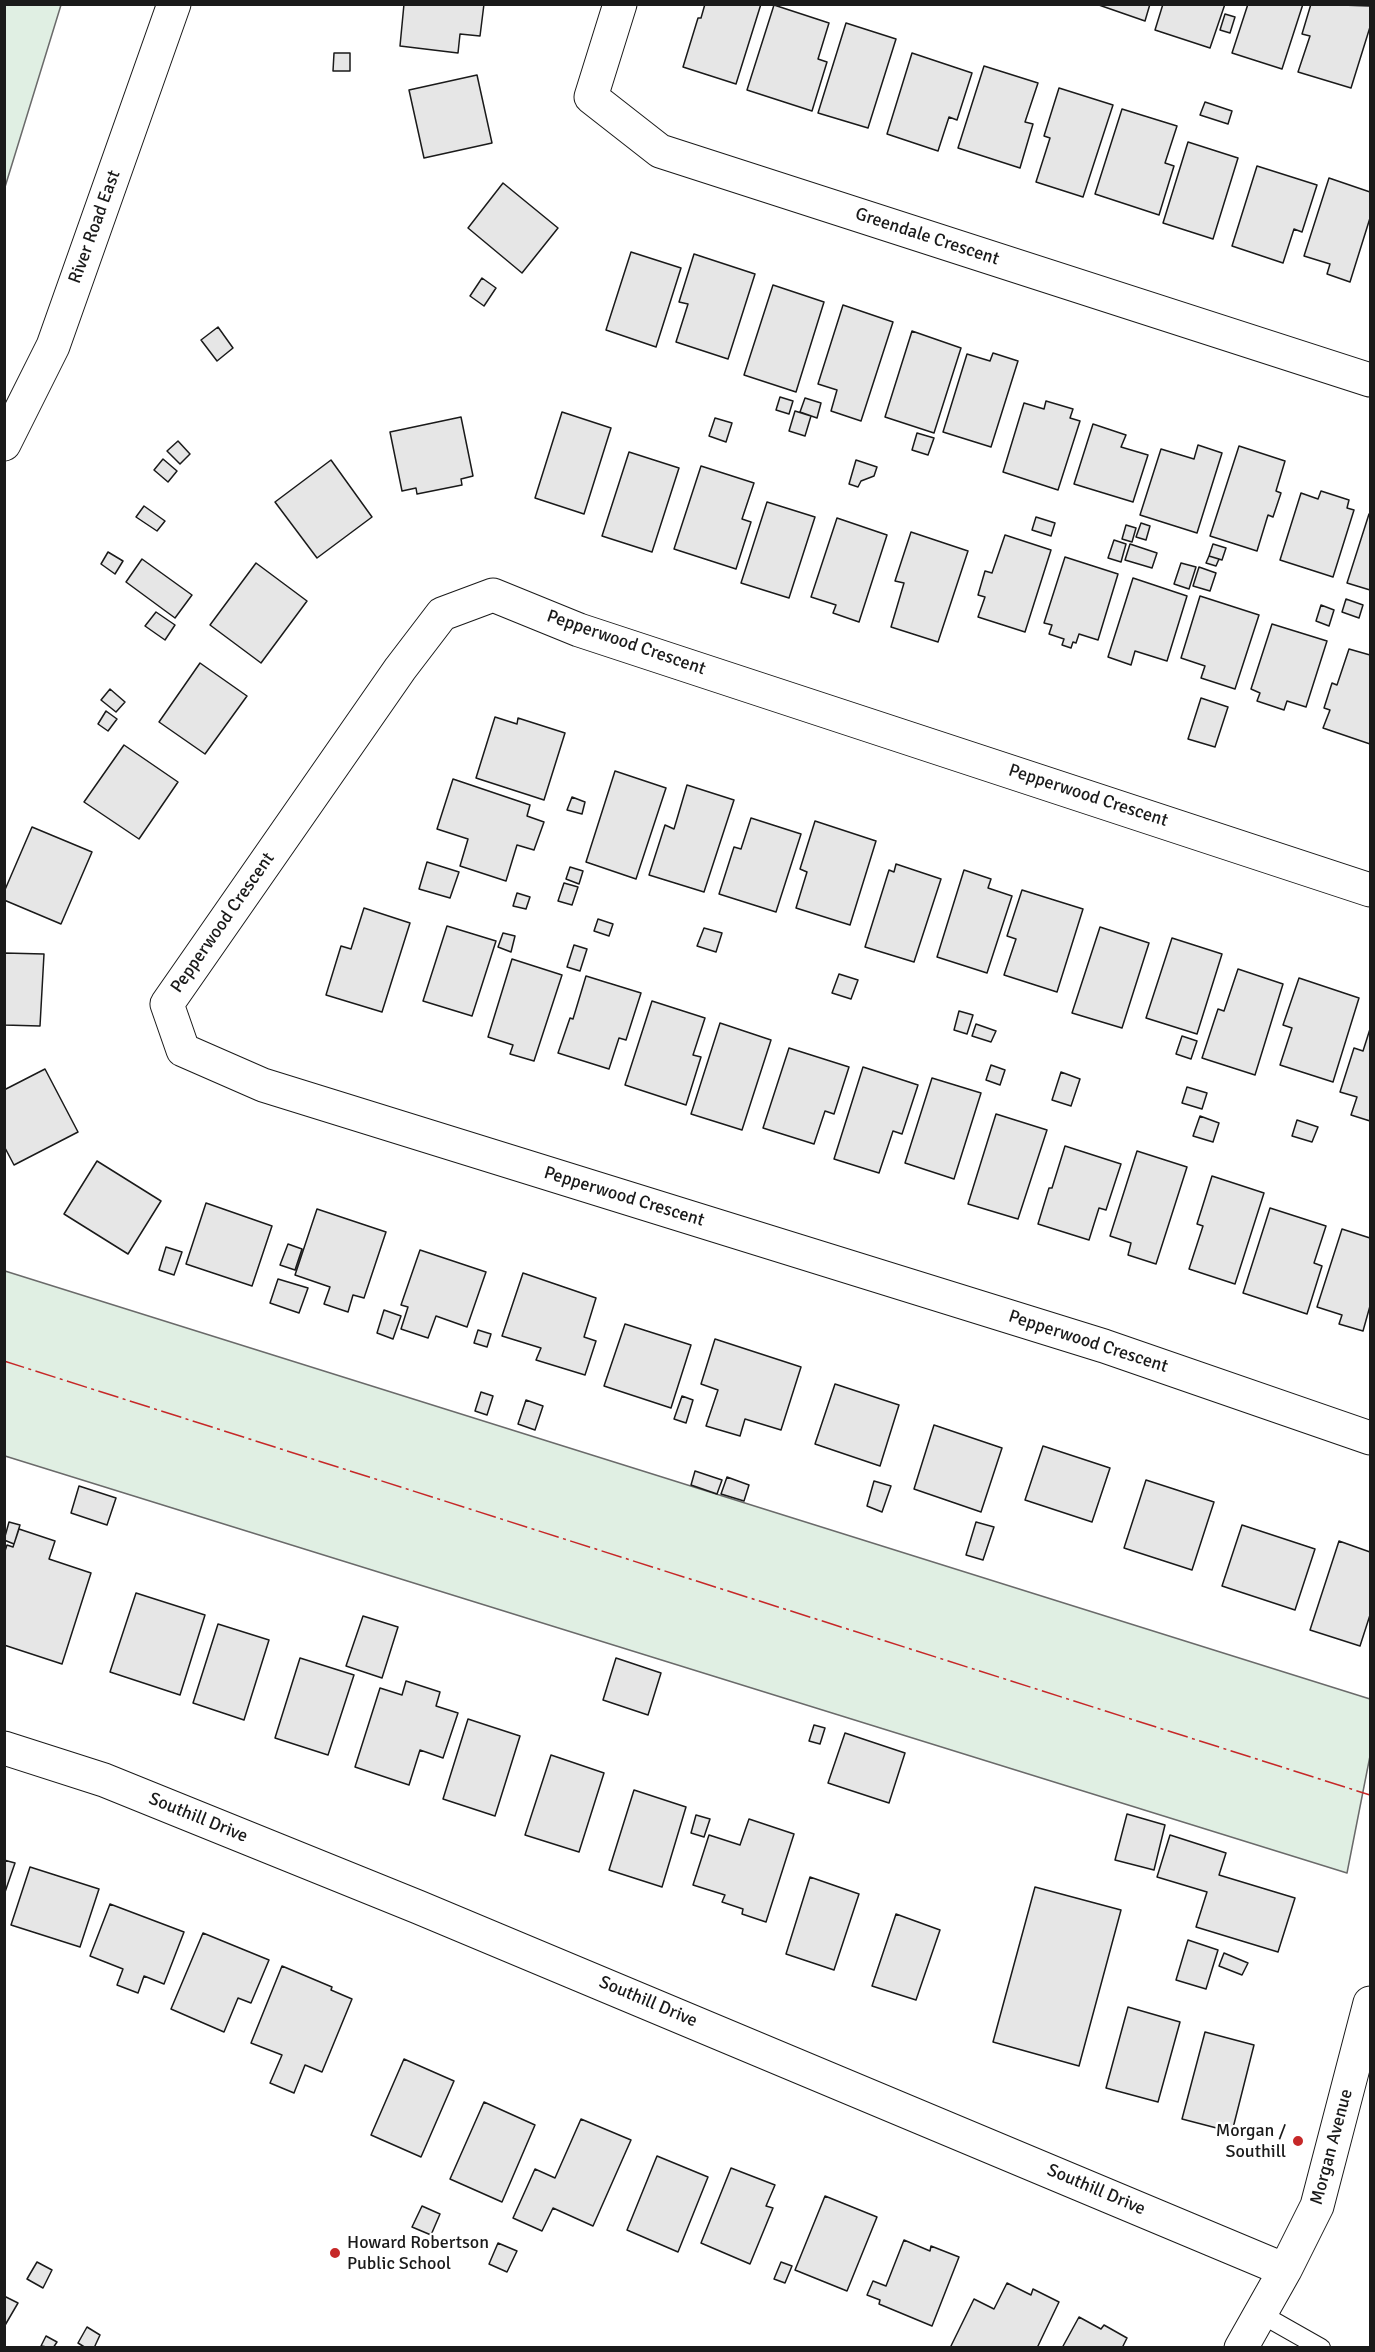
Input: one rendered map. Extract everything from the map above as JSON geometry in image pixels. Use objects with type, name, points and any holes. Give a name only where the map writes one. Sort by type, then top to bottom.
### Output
[{"type":"street","name":"River Road East","points":[[4,444],[53,346],[174,4]]},
{"type":"street","name":"Greendale Crescent","points":[[620,4],[591,97],[660,151],[1371,380]]},
{"type":"street","name":"Pepperwood Crescent","points":[[1371,890],[579,630],[493,595],[442,614],[393,678],[167,1004],[183,1050],[263,1085],[1104,1346],[1371,1438]]},
{"type":"street","name":"Southill Drive","points":[[4,1748],[126,1788],[617,1989],[1285,2270]]},
{"type":"street","name":"Morgan Avenue","points":[[1241,2348],[1285,2270],[1317,2206],[1371,2003]]},
{"type":"lane","points":[[1261,2314],[1320,2348]]},
{"type":"green space","points":[[4,5],[61,5],[5,187]]},
{"type":"green space","points":[[5,1271],[1370,1699],[1370,1756],[1347,1873],[5,1456]]},
{"type":"building","points":[[404,4],[484,4],[480,36],[460,34],[458,53],[400,46]]},
{"type":"building","points":[[705,4],[761,4],[736,84],[683,67],[698,18],[701,18]]},
{"type":"building","points":[[1096,4],[1150,4],[1145,21]]},
{"type":"building","points":[[1163,4],[1225,4],[1210,48],[1155,30]]},
{"type":"building","points":[[1248,4],[1303,4],[1282,69],[1232,53]]},
{"type":"building","points":[[1311,4],[1370,6],[1370,27],[1351,88],[1298,72],[1310,36],[1302,34]]},
{"type":"building","points":[[774,5],[829,23],[818,59],[827,62],[812,111],[747,90]]},
{"type":"building","points":[[1225,14],[1235,17],[1230,33],[1220,30]]},
{"type":"building","points":[[846,23],[896,39],[868,128],[818,113]]},
{"type":"building","points":[[334,53],[350,53],[350,71],[333,71]]},
{"type":"building","points":[[912,53],[972,73],[957,120],[949,117],[938,151],[887,134]]},
{"type":"building","points":[[984,66],[1038,83],[1025,122],[1033,124],[1020,168],[958,148]]},
{"type":"building","points":[[477,75],[492,143],[424,158],[409,90]]},
{"type":"building","points":[[1059,88],[1113,105],[1083,197],[1036,182],[1050,138],[1044,136]]},
{"type":"building","points":[[1205,102],[1232,111],[1228,124],[1200,115]]},
{"type":"building","points":[[1122,109],[1177,126],[1165,163],[1174,166],[1159,215],[1095,194]]},
{"type":"building","points":[[1188,142],[1238,158],[1213,239],[1163,223]]},
{"type":"building","points":[[1257,166],[1317,185],[1302,232],[1294,229],[1283,263],[1232,246]]},
{"type":"building","points":[[1329,178],[1370,192],[1370,218],[1350,282],[1327,274],[1330,264],[1304,256]]},
{"type":"building","points":[[503,183],[558,228],[522,273],[468,228]]},
{"type":"building","points":[[631,252],[681,268],[656,347],[606,330]]},
{"type":"building","points":[[694,254],[755,274],[728,359],[676,342],[688,304],[679,302]]},
{"type":"building","points":[[482,278],[496,288],[484,306],[470,296]]},
{"type":"building","points":[[773,285],[824,302],[796,392],[744,375]]},
{"type":"building","points":[[843,305],[893,322],[861,421],[831,411],[837,390],[818,384]]},
{"type":"building","points":[[218,327],[233,348],[217,361],[201,340]]},
{"type":"building","points":[[912,331],[961,348],[934,433],[885,417]]},
{"type":"building","points":[[993,353],[1018,361],[991,447],[943,432],[967,354],[990,361]]},
{"type":"building","points":[[780,397],[793,401],[789,414],[776,410]]},
{"type":"building","points":[[805,398],[821,403],[817,418],[800,412]]},
{"type":"building","points":[[1046,401],[1073,409],[1070,418],[1080,421],[1058,490],[1003,472],[1024,403],[1044,409]]},
{"type":"building","points":[[795,411],[811,416],[805,436],[789,431]]},
{"type":"building","points":[[562,412],[611,428],[584,514],[535,498]]},
{"type":"building","points":[[461,417],[473,476],[461,479],[462,485],[417,494],[416,488],[402,491],[390,432]]},
{"type":"building","points":[[715,418],[732,423],[726,442],[709,436]]},
{"type":"building","points":[[1093,424],[1126,435],[1121,447],[1148,455],[1133,502],[1074,484]]},
{"type":"building","points":[[917,433],[934,438],[928,455],[912,450]]},
{"type":"building","points":[[178,441],[190,454],[180,464],[167,451]]},
{"type":"building","points":[[1198,445],[1222,453],[1197,533],[1140,515],[1161,449],[1194,459]]},
{"type":"building","points":[[1239,446],[1285,461],[1276,491],[1281,493],[1273,517],[1268,515],[1257,551],[1210,536]]},
{"type":"building","points":[[629,452],[679,468],[652,552],[602,536]]},
{"type":"building","points":[[163,459],[177,471],[168,482],[154,470]]},
{"type":"building","points":[[331,460],[372,517],[317,558],[275,502]]},
{"type":"building","points":[[856,460],[877,467],[874,476],[861,481],[858,487],[849,484]]},
{"type":"building","points":[[701,466],[754,483],[742,519],[751,522],[736,569],[674,549]]},
{"type":"building","points":[[1321,491],[1349,500],[1347,508],[1354,510],[1333,577],[1280,560],[1301,493],[1318,499]]},
{"type":"building","points":[[767,502],[815,517],[789,598],[741,583]]},
{"type":"building","points":[[144,506],[165,521],[157,531],[136,517]]},
{"type":"building","points":[[1370,515],[1370,590],[1347,583]]},
{"type":"building","points":[[1036,517],[1055,523],[1051,536],[1032,530]]},
{"type":"building","points":[[837,518],[887,535],[859,622],[833,613],[836,605],[811,597]]},
{"type":"building","points":[[1141,523],[1150,526],[1146,540],[1136,537]]},
{"type":"building","points":[[1126,525],[1136,528],[1132,542],[1122,539]]},
{"type":"building","points":[[911,532],[968,551],[938,642],[891,627],[904,583],[895,581]]},
{"type":"building","points":[[1005,535],[1051,550],[1025,632],[978,617],[985,597],[978,595],[985,571],[992,573]]},
{"type":"building","points":[[1114,540],[1126,544],[1121,562],[1108,558]]},
{"type":"building","points":[[1130,544],[1157,553],[1152,568],[1125,560]]},
{"type":"building","points":[[1213,544],[1226,548],[1222,560],[1209,556]]},
{"type":"building","points":[[108,552],[123,561],[115,574],[101,564]]},
{"type":"building","points":[[1209,556],[1219,559],[1216,566],[1206,563]]},
{"type":"building","points":[[1065,557],[1118,574],[1098,640],[1079,634],[1076,643],[1073,642],[1071,648],[1062,645],[1064,639],[1049,634],[1052,625],[1044,623]]},
{"type":"building","points":[[142,559],[192,595],[175,618],[126,582]]},
{"type":"building","points":[[256,563],[307,601],[261,663],[210,625]]},
{"type":"building","points":[[1181,563],[1196,567],[1189,589],[1174,584]]},
{"type":"building","points":[[1199,567],[1216,573],[1210,591],[1193,586]]},
{"type":"building","points":[[1133,578],[1187,596],[1167,661],[1135,651],[1131,665],[1108,657]]},
{"type":"building","points":[[1200,596],[1259,615],[1235,689],[1201,678],[1205,666],[1181,658]]},
{"type":"building","points":[[1346,599],[1363,605],[1359,618],[1342,612]]},
{"type":"building","points":[[1321,605],[1334,610],[1329,626],[1316,621]]},
{"type":"building","points":[[156,612],[175,625],[165,640],[145,626]]},
{"type":"building","points":[[1272,624],[1327,641],[1306,707],[1287,701],[1284,710],[1257,701],[1260,693],[1251,689]]},
{"type":"building","points":[[1349,649],[1370,655],[1370,744],[1323,728],[1330,710],[1324,708],[1332,683],[1337,685]]},
{"type":"building","points":[[200,663],[247,696],[205,754],[159,722]]},
{"type":"building","points":[[110,689],[125,702],[116,712],[101,700]]},
{"type":"building","points":[[1201,698],[1228,707],[1215,747],[1188,739]]},
{"type":"building","points":[[106,711],[117,719],[108,731],[98,724]]},
{"type":"building","points":[[495,717],[517,724],[518,718],[565,733],[544,800],[476,778]]},
{"type":"building","points":[[124,745],[178,782],[139,839],[84,802]]},
{"type":"building","points":[[615,771],[666,788],[636,879],[586,862]]},
{"type":"building","points":[[453,779],[530,805],[527,816],[544,822],[534,850],[517,845],[506,881],[460,866],[468,839],[437,829]]},
{"type":"building","points":[[687,785],[734,800],[704,892],[649,875],[665,825],[674,829]]},
{"type":"building","points":[[572,797],[585,802],[582,814],[567,810]]},
{"type":"building","points":[[751,818],[801,834],[776,912],[719,894],[734,847],[741,849]]},
{"type":"building","points":[[815,821],[876,841],[850,925],[796,908],[807,872],[800,869]]},
{"type":"building","points":[[32,827],[92,852],[61,924],[4,900],[4,892]]},
{"type":"building","points":[[427,862],[459,872],[450,898],[419,889]]},
{"type":"building","points":[[896,864],[941,879],[914,962],[865,947],[889,870],[894,872]]},
{"type":"building","points":[[570,867],[583,871],[579,884],[566,879]]},
{"type":"building","points":[[964,870],[991,879],[988,888],[1012,896],[987,973],[937,957]]},
{"type":"building","points":[[564,883],[578,887],[572,905],[558,901]]},
{"type":"building","points":[[1022,890],[1083,909],[1057,992],[1004,975],[1016,939],[1007,936]]},
{"type":"building","points":[[517,893],[530,897],[526,909],[513,906]]},
{"type":"building","points":[[364,908],[410,923],[382,1012],[326,995],[341,946],[351,949]]},
{"type":"building","points":[[598,919],[613,924],[609,936],[594,931]]},
{"type":"building","points":[[447,926],[496,941],[472,1016],[423,1001]]},
{"type":"building","points":[[1100,927],[1149,943],[1122,1028],[1072,1013]]},
{"type":"building","points":[[704,928],[722,933],[716,952],[697,946]]},
{"type":"building","points":[[503,933],[515,936],[511,952],[498,947]]},
{"type":"building","points":[[1172,938],[1222,954],[1197,1034],[1146,1018]]},
{"type":"building","points":[[574,945],[587,949],[580,971],[567,967]]},
{"type":"building","points":[[4,953],[44,954],[40,1026],[4,1025]]},
{"type":"building","points":[[512,959],[562,975],[534,1061],[510,1054],[513,1045],[488,1037]]},
{"type":"building","points":[[1238,969],[1283,984],[1255,1075],[1202,1058],[1218,1009],[1224,1011]]},
{"type":"building","points":[[839,974],[858,980],[851,999],[832,993]]},
{"type":"building","points":[[586,976],[641,993],[626,1040],[619,1038],[609,1069],[558,1053],[570,1018],[573,1019]]},
{"type":"building","points":[[1299,978],[1359,998],[1333,1082],[1280,1065],[1292,1028],[1283,1025]]},
{"type":"building","points":[[652,1001],[705,1018],[693,1055],[701,1057],[686,1105],[625,1085]]},
{"type":"building","points":[[959,1011],[973,1015],[967,1034],[954,1030]]},
{"type":"building","points":[[720,1023],[771,1040],[742,1130],[691,1114]]},
{"type":"building","points":[[976,1024],[996,1031],[991,1042],[972,1036]]},
{"type":"building","points":[[1370,1029],[1370,1121],[1351,1115],[1357,1097],[1340,1092],[1354,1048],[1363,1051]]},
{"type":"building","points":[[1182,1036],[1197,1041],[1191,1059],[1176,1054]]},
{"type":"building","points":[[789,1048],[849,1067],[834,1114],[825,1111],[814,1144],[763,1128]]},
{"type":"building","points":[[991,1065],[1005,1070],[1000,1085],[986,1080]]},
{"type":"building","points":[[863,1067],[918,1085],[902,1134],[893,1131],[879,1173],[834,1159]]},
{"type":"building","points":[[45,1069],[78,1132],[14,1165],[4,1146],[4,1090]]},
{"type":"building","points":[[1061,1072],[1080,1079],[1071,1106],[1052,1100]]},
{"type":"building","points":[[932,1078],[981,1093],[954,1179],[905,1163]]},
{"type":"building","points":[[1187,1087],[1207,1093],[1202,1109],[1182,1103]]},
{"type":"building","points":[[996,1114],[1047,1130],[1018,1219],[968,1204]]},
{"type":"building","points":[[1200,1116],[1219,1123],[1213,1142],[1193,1136]]},
{"type":"building","points":[[1297,1120],[1318,1127],[1312,1142],[1292,1136]]},
{"type":"building","points":[[1065,1146],[1121,1164],[1106,1210],[1099,1208],[1089,1240],[1038,1224]]},
{"type":"building","points":[[1137,1151],[1187,1167],[1156,1264],[1128,1255],[1131,1243],[1110,1236]]},
{"type":"building","points":[[97,1161],[161,1201],[128,1254],[64,1214]]},
{"type":"building","points":[[1212,1176],[1264,1193],[1235,1284],[1189,1269],[1203,1226],[1197,1224]]},
{"type":"building","points":[[206,1203],[272,1226],[252,1286],[186,1264]]},
{"type":"building","points":[[1270,1208],[1326,1226],[1314,1263],[1322,1266],[1307,1314],[1243,1293]]},
{"type":"building","points":[[317,1209],[386,1232],[364,1298],[353,1295],[348,1312],[324,1304],[330,1287],[295,1275]]},
{"type":"building","points":[[1342,1229],[1370,1238],[1370,1306],[1363,1331],[1339,1324],[1342,1315],[1317,1307]]},
{"type":"building","points":[[288,1244],[302,1249],[295,1270],[280,1265]]},
{"type":"building","points":[[166,1247],[182,1252],[174,1275],[159,1270]]},
{"type":"building","points":[[420,1250],[486,1272],[467,1327],[436,1316],[428,1338],[401,1329],[408,1307],[401,1305]]},
{"type":"building","points":[[523,1273],[596,1298],[584,1337],[596,1341],[585,1375],[536,1360],[541,1348],[502,1336]]},
{"type":"building","points":[[278,1279],[308,1288],[299,1313],[270,1303]]},
{"type":"building","points":[[384,1310],[401,1316],[393,1339],[377,1333]]},
{"type":"building","points":[[625,1324],[691,1345],[671,1408],[604,1386]]},
{"type":"building","points":[[478,1330],[491,1334],[487,1347],[474,1343]]},
{"type":"building","points":[[715,1339],[801,1367],[781,1430],[745,1419],[740,1436],[706,1426],[718,1390],[701,1384]]},
{"type":"building","points":[[835,1384],[899,1405],[880,1466],[815,1444]]},
{"type":"building","points":[[481,1392],[493,1396],[487,1415],[475,1411]]},
{"type":"building","points":[[682,1396],[693,1400],[686,1423],[674,1419]]},
{"type":"building","points":[[526,1400],[543,1406],[535,1430],[518,1424]]},
{"type":"building","points":[[934,1425],[1002,1448],[981,1512],[914,1489]]},
{"type":"building","points":[[1043,1446],[1110,1468],[1092,1522],[1025,1500]]},
{"type":"building","points":[[695,1471],[722,1480],[717,1494],[691,1485]]},
{"type":"building","points":[[727,1477],[749,1485],[744,1501],[721,1494]]},
{"type":"building","points":[[1146,1480],[1214,1502],[1192,1570],[1124,1548]]},
{"type":"building","points":[[874,1481],[891,1486],[882,1512],[867,1506]]},
{"type":"building","points":[[79,1486],[116,1498],[107,1525],[71,1513]]},
{"type":"building","points":[[9,1522],[20,1525],[14,1544],[4,1540]]},
{"type":"building","points":[[976,1522],[994,1527],[983,1560],[966,1555]]},
{"type":"building","points":[[1242,1525],[1315,1549],[1295,1610],[1222,1586]]},
{"type":"building","points":[[19,1529],[55,1541],[49,1559],[91,1573],[62,1664],[4,1645],[4,1554],[7,1545],[13,1547]]},
{"type":"building","points":[[1339,1541],[1370,1552],[1370,1615],[1360,1646],[1310,1630]]},
{"type":"building","points":[[136,1593],[205,1615],[180,1695],[110,1672]]},
{"type":"building","points":[[363,1616],[398,1627],[382,1678],[346,1666]]},
{"type":"building","points":[[218,1624],[269,1640],[244,1720],[193,1703]]},
{"type":"building","points":[[300,1658],[354,1675],[328,1755],[275,1738]]},
{"type":"building","points":[[616,1658],[661,1673],[648,1715],[603,1700]]},
{"type":"building","points":[[406,1681],[440,1692],[436,1706],[458,1713],[443,1758],[420,1750],[409,1785],[355,1767],[380,1688],[402,1695]]},
{"type":"building","points":[[468,1719],[520,1736],[495,1816],[443,1799]]},
{"type":"building","points":[[814,1725],[825,1728],[820,1744],[809,1741]]},
{"type":"building","points":[[845,1733],[905,1753],[889,1803],[828,1783]]},
{"type":"building","points":[[551,1755],[604,1773],[579,1852],[525,1835]]},
{"type":"building","points":[[634,1790],[686,1807],[662,1887],[609,1870]]},
{"type":"building","points":[[1127,1814],[1165,1825],[1154,1870],[1115,1860]]},
{"type":"building","points":[[696,1815],[710,1819],[704,1837],[691,1833]]},
{"type":"building","points":[[749,1819],[794,1834],[766,1922],[742,1914],[743,1909],[722,1902],[725,1895],[693,1885],[709,1835],[740,1845]]},
{"type":"building","points":[[1170,1835],[1226,1853],[1219,1875],[1295,1898],[1278,1952],[1196,1927],[1207,1892],[1157,1877]]},
{"type":"building","points":[[4,1860],[15,1863],[4,1895]]},
{"type":"building","points":[[30,1867],[99,1889],[80,1947],[11,1925]]},
{"type":"building","points":[[810,1877],[859,1894],[834,1970],[786,1954]]},
{"type":"building","points":[[1035,1887],[1121,1910],[1079,2066],[993,2042]]},
{"type":"building","points":[[110,1904],[184,1932],[164,1984],[144,1976],[138,1993],[117,1985],[123,1969],[90,1956]]},
{"type":"building","points":[[896,1914],[940,1930],[916,2000],[872,1986]]},
{"type":"building","points":[[203,1933],[269,1960],[251,2003],[238,1998],[224,2032],[171,2009]]},
{"type":"building","points":[[1188,1940],[1218,1950],[1206,1989],[1176,1980]]},
{"type":"building","points":[[1224,1953],[1248,1963],[1242,1975],[1219,1966]]},
{"type":"building","points":[[282,1966],[332,1987],[331,1990],[352,1999],[322,2072],[305,2065],[294,2093],[270,2083],[282,2055],[251,2043]]},
{"type":"building","points":[[1128,2007],[1180,2022],[1158,2102],[1106,2088]]},
{"type":"building","points":[[1205,2032],[1254,2045],[1232,2132],[1182,2119]]},
{"type":"building","points":[[404,2059],[454,2081],[421,2157],[371,2135]]},
{"type":"building","points":[[484,2102],[535,2125],[502,2202],[450,2179]]},
{"type":"building","points":[[581,2119],[631,2140],[593,2226],[553,2208],[542,2231],[513,2218],[535,2169],[555,2178]]},
{"type":"building","points":[[657,2156],[708,2177],[678,2252],[627,2230]]},
{"type":"building","points":[[731,2168],[775,2185],[766,2206],[773,2208],[750,2264],[701,2243]]},
{"type":"building","points":[[825,2196],[877,2217],[847,2291],[795,2270]]},
{"type":"building","points":[[422,2206],[440,2214],[431,2235],[412,2227]]},
{"type":"building","points":[[904,2240],[930,2251],[931,2246],[959,2257],[932,2326],[879,2304],[880,2300],[867,2295],[873,2281],[886,2286]]},
{"type":"building","points":[[498,2243],[517,2251],[507,2272],[489,2264]]},
{"type":"building","points":[[37,2262],[52,2270],[43,2288],[27,2279]]},
{"type":"building","points":[[781,2262],[792,2266],[785,2283],[774,2279]]},
{"type":"building","points":[[1007,2283],[1031,2295],[1033,2289],[1059,2302],[1037,2348],[950,2348],[974,2299],[994,2309]]},
{"type":"building","points":[[4,2296],[18,2303],[4,2327]]},
{"type":"building","points":[[1079,2317],[1101,2329],[1104,2325],[1127,2338],[1122,2348],[1062,2348]]},
{"type":"building","points":[[87,2327],[100,2335],[94,2348],[86,2348],[78,2343]]},
{"type":"building","points":[[46,2336],[57,2342],[53,2348],[41,2346]]},
{"type":"power","points":[[4,1361],[1370,1795]]},
{"type":"place","name":"Morgan / Southill","points":[[1298,2141]]},
{"type":"place","name":"Howard Robertson Public School","points":[[335,2253]]}]
